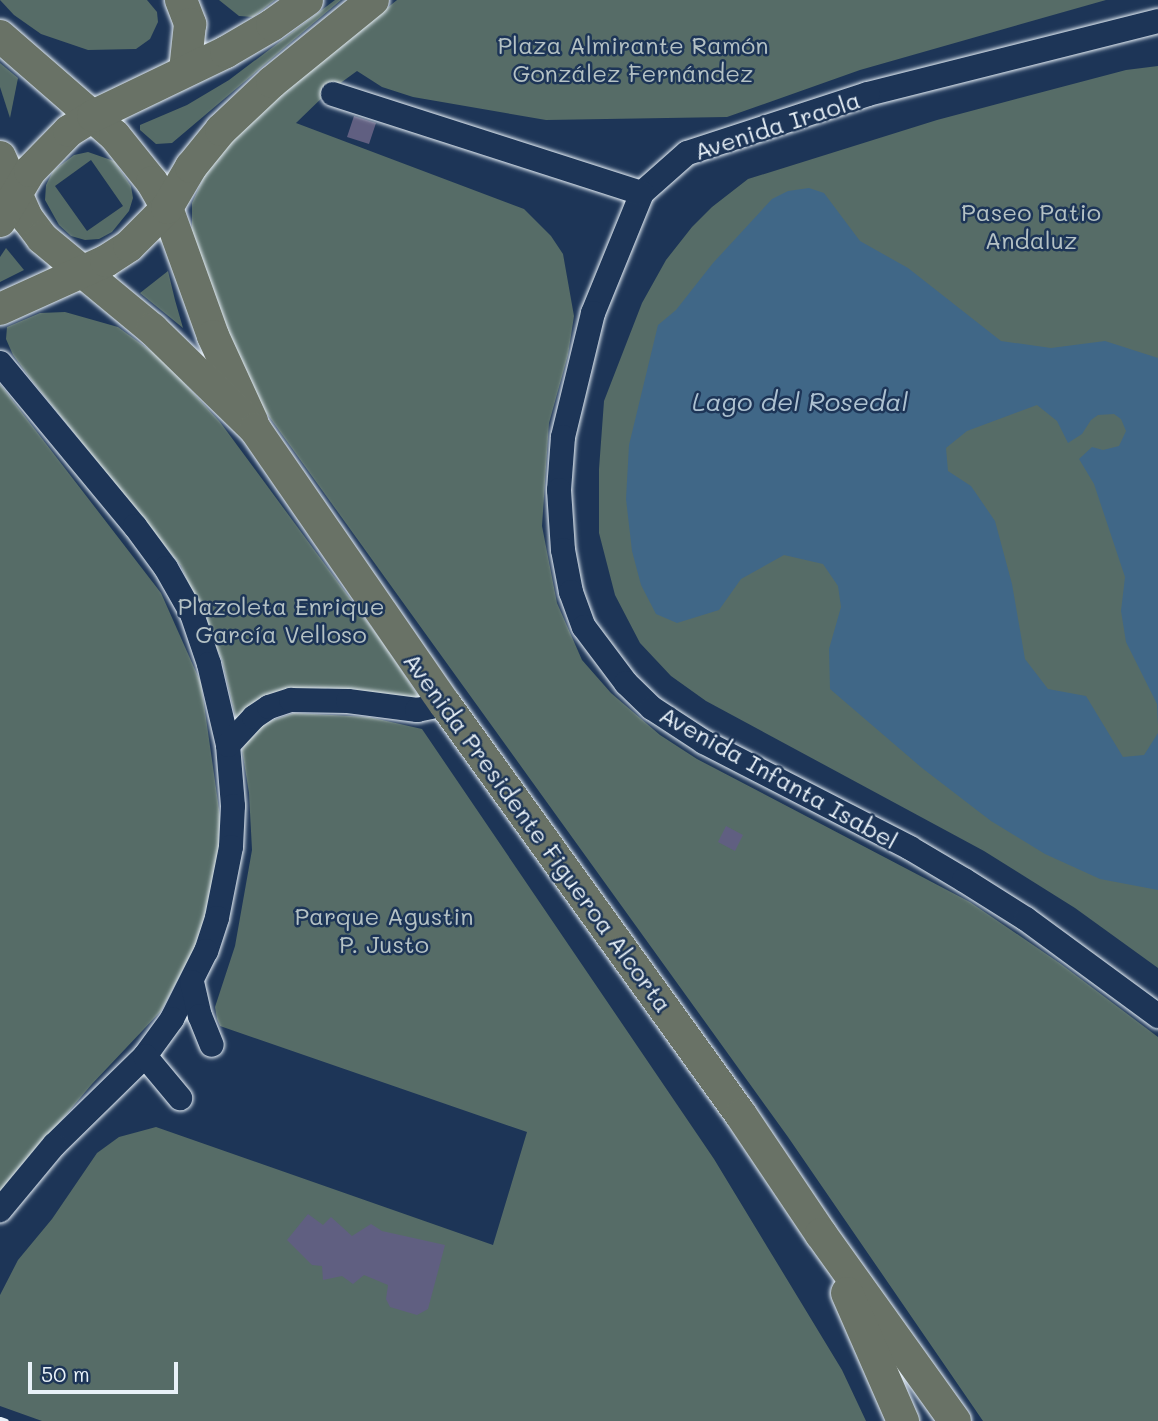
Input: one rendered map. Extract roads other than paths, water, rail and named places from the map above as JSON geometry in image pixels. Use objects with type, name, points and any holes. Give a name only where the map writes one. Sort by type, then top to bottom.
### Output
[{"type":"main road","points":[[181,0],[190,24],[185,71]]},
{"type":"main road","points":[[8,208],[48,149],[93,116],[272,25],[307,0]]},
{"type":"main road","points":[[0,309],[106,261],[130,246],[167,208],[191,167],[221,131],[272,82],[373,0]]},
{"type":"main road","name":"Avenida Presidente Figueroa Alcorta","points":[[0,36],[93,116],[135,158],[167,208],[213,336],[237,384],[255,429]]},
{"type":"main road","name":"Avenida Presidente Figueroa Alcorta","points":[[0,156],[8,208],[152,329],[255,429],[445,704],[741,1115],[821,1234],[955,1421]]},
{"type":"main road","name":"Avenida Presidente Figueroa Alcorta","points":[[821,1234],[903,1421]]},
{"type":"street","name":"Avenida Iraola","points":[[642,193],[687,153],[804,113],[1042,48],[1158,21]]},
{"type":"street","points":[[332,94],[642,193]]},
{"type":"street","name":"Avenida Infanta Isabel","points":[[642,193],[593,313],[563,437],[559,490],[563,550],[571,592],[584,627],[598,650],[626,683],[677,727],[909,848],[964,880],[1027,919],[1127,990],[1158,1016]]},
{"type":"street","points":[[0,363],[166,568],[192,614],[209,664],[228,745],[233,806],[231,847],[217,918],[192,982],[160,1038],[145,1056],[54,1144],[0,1210]]},
{"type":"street","points":[[228,745],[254,717],[291,700],[348,701],[417,710],[445,704]]},
{"type":"street","points":[[192,982],[200,1016],[212,1045]]},
{"type":"street","points":[[145,1056],[180,1098]]},
{"type":"water","name":"Lago del Rosedal","points":[[809,188],[824,193],[860,241],[908,268],[1001,341],[1051,348],[1105,341],[1158,358],[1158,726],[1157,704],[1126,642],[1121,611],[1125,577],[1094,484],[1079,459],[1092,447],[1103,450],[1119,446],[1126,431],[1121,419],[1114,414],[1098,415],[1091,420],[1082,434],[1068,443],[1057,421],[1037,405],[967,431],[946,448],[948,471],[971,486],[995,521],[1012,584],[1025,659],[1048,689],[1086,696],[1123,757],[1144,755],[1158,733],[1158,890],[1100,879],[1045,854],[991,821],[922,768],[830,689],[829,649],[841,607],[838,586],[823,564],[784,555],[741,579],[719,610],[677,623],[656,614],[641,585],[632,551],[626,499],[629,445],[658,325],[676,310],[713,263],[772,199],[788,191]]},
{"type":"railway","points":[[0,1419],[6,1421]]},
{"type":"park label","name":"Plaza Almirante Ramón González Fernández","points":[[633,59]]},
{"type":"park label","name":"Paseo Patio Andaluz","points":[[1031,226]]},
{"type":"park label","name":"Plazoleta Enrique García Velloso","points":[[281,620]]},
{"type":"park label","name":"Parque Agustin P. Justo","points":[[384,930]]}]
